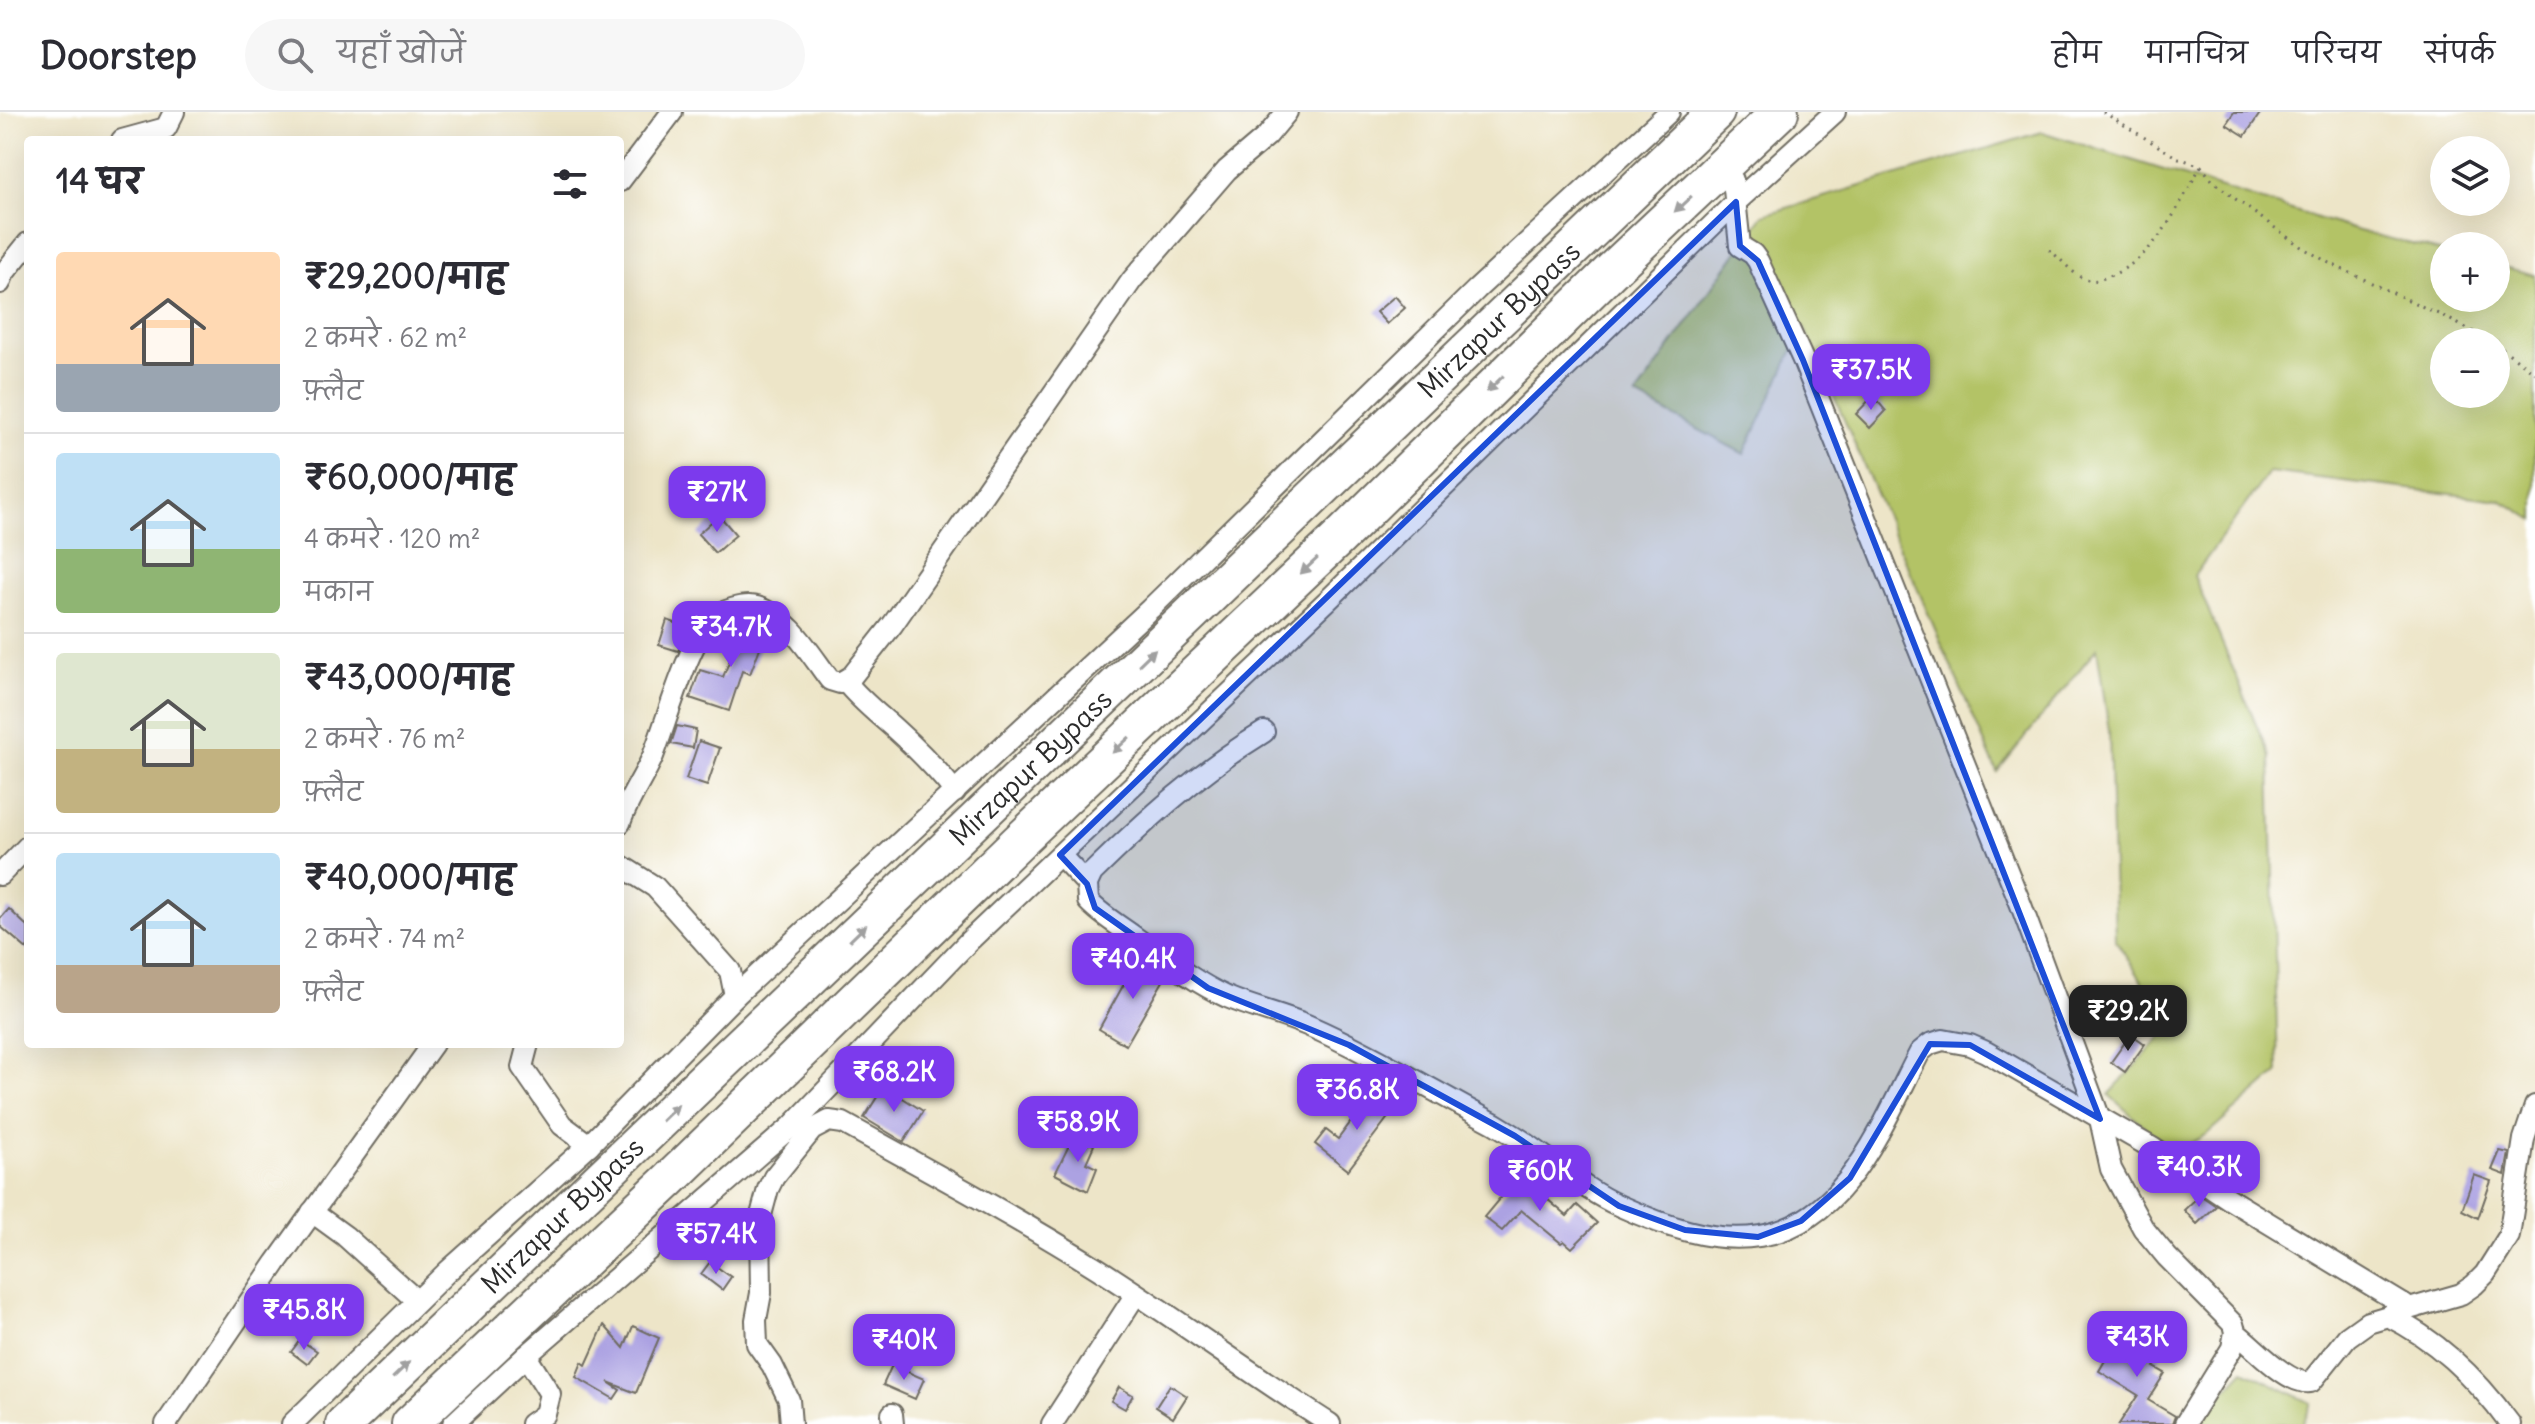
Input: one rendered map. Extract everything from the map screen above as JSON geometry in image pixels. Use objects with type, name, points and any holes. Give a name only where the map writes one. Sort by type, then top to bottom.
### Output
[{"type":"highway","name":"Mirzapur Bypass","points":[[344,1424],[1716,112]]},
{"type":"highway","points":[[410,1424],[670,1179],[1017,843],[1339,538],[1610,272],[1780,112]]},
{"type":"street","points":[[137,136],[166,128],[174,112]]},
{"type":"street","points":[[624,176],[672,112]]},
{"type":"street","points":[[624,812],[652,756],[694,649],[712,619],[742,606],[754,605],[776,615],[830,680],[845,681],[893,624],[1132,280],[1227,170],[1267,136],[1287,112]]},
{"type":"street","points":[[292,1424],[417,1301],[589,1145],[735,996],[1150,609],[1477,289],[1669,112]]},
{"type":"street","points":[[453,1424],[526,1356],[792,1126],[970,940],[1327,601],[1736,202],[1835,112]]},
{"type":"street","points":[[1733,180],[1740,246],[1758,261],[1803,360],[2021,905],[2100,1119],[2111,1169],[2143,1228],[2167,1257],[2229,1320],[2235,1332],[2288,1377],[2303,1383],[2315,1377],[2347,1337],[2368,1322],[2396,1311],[2461,1294],[2485,1274],[2509,1236],[2524,1139],[2535,1106]]},
{"type":"street","points":[[0,283],[24,248]]},
{"type":"street","points":[[845,681],[858,697],[931,764],[955,792]]},
{"type":"street","points":[[1264,732],[1202,773],[1092,873],[1087,884],[1088,901],[1095,908],[1208,988],[1349,1045],[1515,1136],[1600,1196],[1658,1222],[1723,1236],[1758,1237],[1801,1221],[1824,1204],[1850,1178],[1868,1152],[1920,1052],[1930,1044],[1943,1040],[1962,1043],[1986,1052],[2154,1149],[2396,1311],[2477,1383],[2510,1424]]},
{"type":"street","points":[[0,875],[24,850]]},
{"type":"street","points":[[1060,855],[1087,884]]},
{"type":"street","points":[[624,868],[655,887],[730,971],[735,996]]},
{"type":"street","points":[[166,1424],[430,1048]]},
{"type":"street","points":[[527,1048],[522,1067],[562,1125],[589,1145]]},
{"type":"street","points":[[791,1424],[789,1400],[772,1365],[757,1344],[756,1320],[761,1293],[760,1219],[774,1177],[812,1130],[829,1121],[843,1123],[987,1202],[1136,1294],[1330,1424]]},
{"type":"street","points":[[312,1212],[345,1236],[417,1301]]},
{"type":"street","points":[[1052,1424],[1136,1294]]},
{"type":"street","points":[[2185,1424],[2232,1348],[2235,1332]]},
{"type":"street","points":[[526,1356],[550,1394],[545,1414],[531,1424]]},
{"type":"path","points":[[2103,112],[2176,157],[2201,166],[2212,180],[2300,246],[2466,328]]},
{"type":"path","points":[[2049,250],[2090,281],[2126,268],[2154,243],[2201,166]]},
{"type":"path","points":[[2510,355],[2535,373]]},
{"type":"highlighted area","points":[[1736,202],[1740,246],[1758,261],[1803,360],[2100,1119],[1970,1045],[1930,1044],[1850,1178],[1801,1221],[1758,1237],[1685,1230],[1619,1206],[1515,1136],[1349,1045],[1208,988],[1095,908],[1087,884],[1060,855]]},
{"type":"green space","points":[[2042,132],[2359,231],[2430,249],[2430,312],[2510,312],[2510,269],[2535,275],[2535,520],[2500,500],[2269,472],[2194,576],[2270,757],[2278,1073],[2209,1133],[2174,1153],[2109,1095],[2171,1026],[2115,939],[2109,731],[2097,648],[1997,772],[1804,327],[1744,454],[1636,396],[1763,215]]},
{"type":"green space","points":[[2244,1370],[2311,1403],[2303,1424],[2193,1424]]},
{"type":"building","points":[[2234,112],[2261,112],[2245,136],[2226,124]]},
{"type":"building","points":[[1395,296],[1405,308],[1387,324],[1376,312]]},
{"type":"building","points":[[1873,396],[1886,411],[1870,428],[1856,414]]},
{"type":"building","points":[[719,515],[736,535],[715,553],[698,534]]},
{"type":"building","points":[[746,619],[768,627],[750,674],[742,671],[729,711],[690,698],[700,670],[723,677]]},
{"type":"building","points":[[667,620],[689,628],[678,651],[659,645]]},
{"type":"building","points":[[677,726],[696,730],[693,748],[671,744]]},
{"type":"building","points":[[699,741],[720,748],[707,786],[686,779]]},
{"type":"building","points":[[9,909],[24,923],[24,947],[0,926],[0,919]]},
{"type":"building","points":[[1139,957],[1166,976],[1126,1045],[1099,1029]]},
{"type":"building","points":[[2131,1034],[2145,1044],[2125,1072],[2111,1062]]},
{"type":"building","points":[[884,1086],[923,1111],[904,1142],[864,1118]]},
{"type":"building","points":[[1374,1091],[1396,1107],[1348,1170],[1315,1144],[1326,1130],[1338,1139]]},
{"type":"building","points":[[1074,1135],[1094,1145],[1086,1163],[1097,1168],[1088,1191],[1055,1174]]},
{"type":"building","points":[[2500,1151],[2509,1153],[2505,1175],[2492,1170]]},
{"type":"building","points":[[1519,1175],[1567,1216],[1577,1205],[1597,1223],[1572,1248],[1564,1241],[1561,1243],[1521,1210],[1502,1231],[1484,1217]]},
{"type":"building","points":[[2474,1175],[2491,1181],[2478,1218],[2462,1210]]},
{"type":"building","points":[[2200,1195],[2216,1206],[2197,1224],[2184,1210]]},
{"type":"building","points":[[710,1262],[731,1277],[722,1290],[701,1274]]},
{"type":"building","points":[[604,1325],[624,1348],[633,1326],[659,1338],[636,1393],[608,1382],[620,1390],[614,1399],[576,1377],[582,1362],[586,1365]]},
{"type":"building","points":[[2122,1331],[2162,1355],[2154,1367],[2165,1373],[2148,1400],[2175,1416],[2172,1424],[2119,1424],[2138,1395],[2099,1371]]},
{"type":"building","points":[[300,1340],[317,1351],[307,1364],[291,1352]]},
{"type":"building","points":[[892,1365],[924,1379],[915,1399],[883,1385]]},
{"type":"building","points":[[1170,1385],[1187,1396],[1173,1418],[1156,1407]]},
{"type":"building","points":[[1119,1387],[1133,1395],[1125,1409],[1111,1401]]}]
